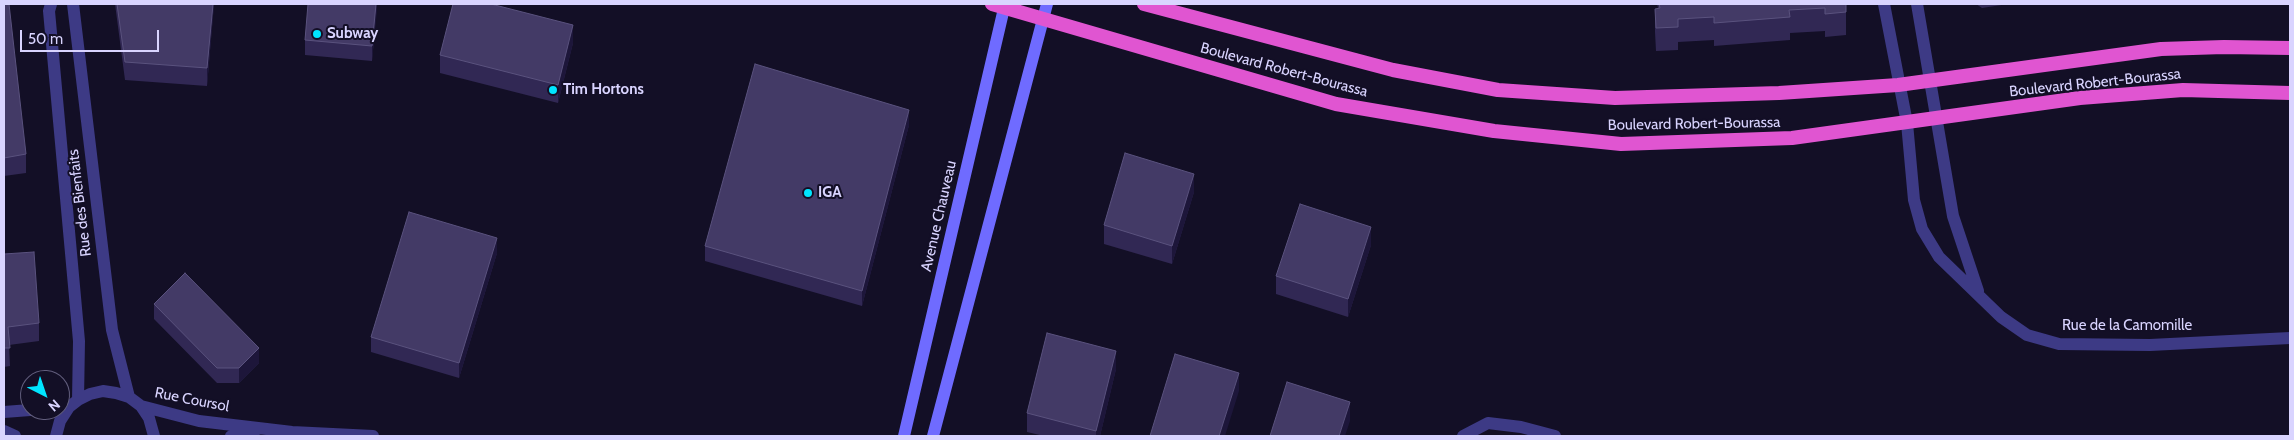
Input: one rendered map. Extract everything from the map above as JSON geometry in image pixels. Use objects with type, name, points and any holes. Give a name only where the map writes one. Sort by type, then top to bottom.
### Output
[{"type":"highway","name":"Boulevard Robert-Bourassa","points":[[1144,4],[1393,70],[1498,90],[1615,98],[1779,93],[1898,84],[2161,50],[2224,47],[2290,48]]},
{"type":"highway","name":"Boulevard Robert-Bourassa","points":[[1000,5],[1336,104],[1494,132],[1631,144],[1792,138],[2080,98],[2184,90],[2290,93]]},
{"type":"main road","points":[[933,436],[1047,4]]},
{"type":"main road","name":"Avenue Chauveau","points":[[904,436],[1000,5]]},
{"type":"street","name":"Rue des Bienfaits","points":[[51,4],[50,21],[79,341],[70,399]]},
{"type":"street","name":"Rue des Bienfaits","points":[[73,4],[112,330],[129,397]]},
{"type":"street","name":"Rue de la Camomille","points":[[1884,4],[1907,123],[1914,200],[1922,229],[1939,257],[2001,317],[2027,335],[2059,344],[2150,345],[2290,338]]},
{"type":"street","name":"Rue de la Camomille","points":[[1917,4],[1953,216],[1979,294]]},
{"type":"street","points":[[70,404],[90,394],[103,392],[129,397],[140,406],[149,418],[154,436]]},
{"type":"street","name":"Rue Coursol","points":[[140,406],[199,421],[268,429],[372,436]]},
{"type":"street","points":[[4,412],[20,411]]},
{"type":"street","points":[[56,436],[61,420]]},
{"type":"street","points":[[1463,436],[1488,422],[1521,427],[1555,436]]},
{"type":"street","name":"Rue Coursol","points":[[231,436],[268,429]]},
{"type":"street","points":[[4,432],[16,436]]},
{"type":"building","points":[[4,4],[9,4],[26,154],[4,158]]},
{"type":"building","points":[[117,4],[213,4],[207,68],[125,62]]},
{"type":"building","points":[[308,4],[376,4],[372,46],[305,40]]},
{"type":"building","points":[[453,4],[491,4],[573,25],[558,85],[440,55]]},
{"type":"building","points":[[1659,4],[1846,4],[1846,12],[1825,14],[1825,8],[1789,10],[1790,17],[1714,23],[1714,17],[1678,19],[1678,27],[1656,28],[1655,9],[1660,8]]},
{"type":"building","name":"IGA","points":[[755,64],[909,110],[862,291],[705,246]]},
{"type":"building","points":[[1125,153],[1194,174],[1172,246],[1104,225]]},
{"type":"building","points":[[1300,204],[1371,227],[1348,299],[1276,276]]},
{"type":"building","points":[[409,212],[497,238],[459,363],[371,337]]},
{"type":"building","points":[[34,252],[39,323],[8,327],[10,348],[4,348],[4,254]]},
{"type":"building","points":[[185,273],[259,348],[239,368],[217,368],[154,304]]},
{"type":"building","points":[[1047,333],[1116,351],[1096,431],[1027,413]]},
{"type":"building","points":[[1175,354],[1239,373],[1219,436],[1150,436]]},
{"type":"building","points":[[1287,382],[1350,402],[1339,436],[1270,436]]},
{"type":"place","name":"Subway","points":[[317,34]]},
{"type":"place","name":"Tim Hortons","points":[[553,90]]},
{"type":"place","name":"IGA","points":[[808,193]]}]
